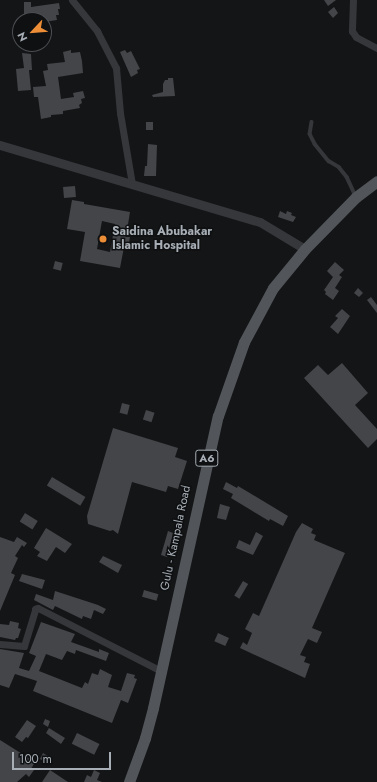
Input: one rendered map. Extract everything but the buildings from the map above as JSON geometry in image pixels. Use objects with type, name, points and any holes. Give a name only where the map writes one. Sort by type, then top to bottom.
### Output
[{"type":"main road","name":"Gulu - Kampala Road","points":[[128,782],[145,738],[207,458],[229,381],[244,342],[273,288],[305,249],[356,197],[377,181]]},
{"type":"street","points":[[72,0],[97,31],[116,68],[120,113],[132,184]]},
{"type":"street","points":[[353,0],[352,31],[356,37],[377,48]]},
{"type":"street","points":[[0,145],[260,222],[305,249]]},
{"type":"street","points":[[0,644],[24,645],[35,609],[38,608],[161,671]]},
{"type":"lane","points":[[312,122],[310,134],[315,144],[329,160],[339,167],[347,177],[356,197]]},
{"type":"place","name":"Saidina Abubakar Islamic Hospital","points":[[103,239]]}]
